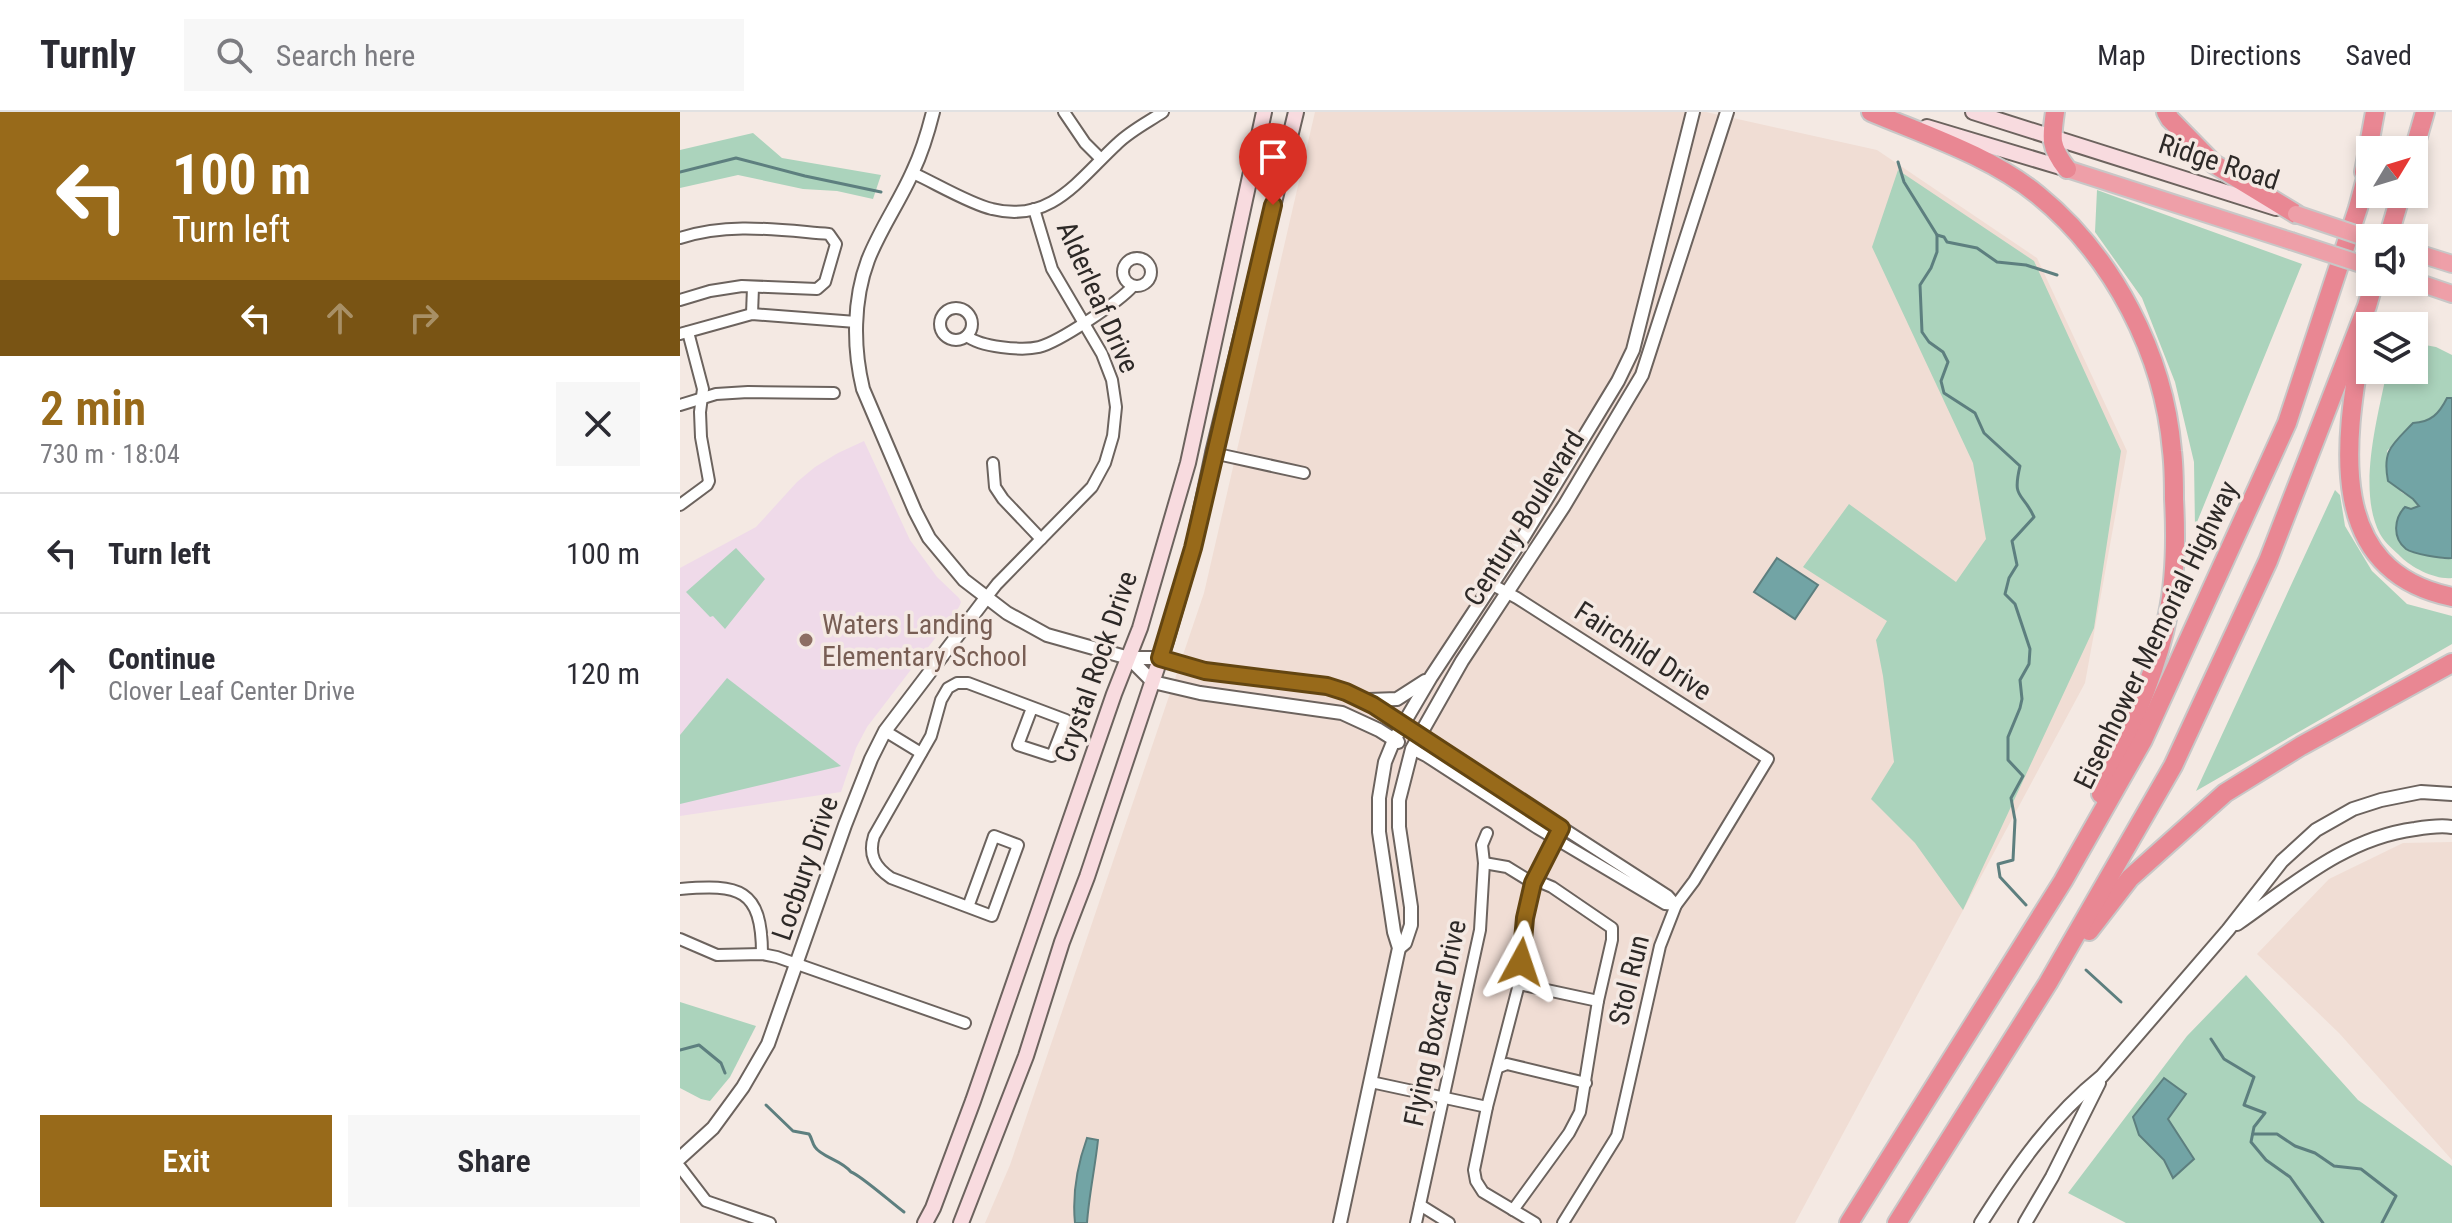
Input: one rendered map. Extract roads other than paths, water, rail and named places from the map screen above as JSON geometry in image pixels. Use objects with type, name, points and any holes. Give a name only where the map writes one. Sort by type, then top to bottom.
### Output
[{"type":"highway","points":[[1871,112],[1978,158],[2038,195],[2059,215],[2089,245],[2113,277],[2150,355],[2163,398],[2172,449],[2175,517],[2169,613],[2154,668],[2063,881]]},
{"type":"highway","points":[[2055,112],[2052,136],[2055,154],[2067,169]]},
{"type":"highway","points":[[2166,112],[2214,164],[2296,214]]},
{"type":"highway","points":[[2371,136],[2375,112]]},
{"type":"highway","points":[[2377,136],[2384,112]]},
{"type":"highway","points":[[2418,136],[2425,112]]},
{"type":"highway","name":"Ridge Road","points":[[2067,169],[2356,262]]},
{"type":"highway","name":"Eisenhower Memorial Highway","points":[[1849,1223],[2063,881],[2143,740],[2287,423],[2358,208]]},
{"type":"highway","name":"Ridge Road","points":[[2296,214],[2356,234]]},
{"type":"highway","points":[[2428,257],[2452,264]]},
{"type":"highway","points":[[2428,286],[2452,294]]},
{"type":"highway","points":[[1897,1223],[2048,983],[2173,766],[2268,561],[2370,296]]},
{"type":"highway","points":[[2367,306],[2351,405],[2347,458],[2352,496],[2364,535],[2380,557],[2415,586],[2452,597]]},
{"type":"highway","points":[[2048,983],[2130,878],[2225,793],[2301,746],[2452,663]]},
{"type":"main road","name":"Crystal Rock Drive","points":[[925,1223],[973,1101],[1153,586],[1188,463],[1264,112]]},
{"type":"main road","name":"Crystal Rock Drive","points":[[961,1223],[1026,1056],[1062,942],[1153,682],[1193,548],[1296,112]]},
{"type":"main road","points":[[1877,112],[2067,169]]},
{"type":"main road","name":"Ridge Road","points":[[1973,112],[2296,214]]},
{"type":"street","points":[[933,112],[913,173],[868,262],[856,322],[858,372],[863,389],[915,511],[944,559],[986,598],[1047,635],[1129,658],[1160,658],[1205,671],[1327,686],[1363,699],[1403,723],[1559,834],[1665,904],[1676,905]]},
{"type":"street","points":[[1064,112],[1085,143],[1101,159]]},
{"type":"street","points":[[913,173],[990,209],[1012,212],[1034,209],[1049,205],[1064,195],[1120,141],[1163,112]]},
{"type":"street","name":"Century Boulevard","points":[[1340,1223],[1399,948],[1379,832],[1379,798],[1385,762],[1403,723],[1524,536],[1618,381],[1633,350],[1693,112]]},
{"type":"street","name":"Century Boulevard","points":[[1399,948],[1405,943],[1411,925],[1399,827],[1399,800],[1412,749],[1462,661],[1564,506],[1642,375],[1727,112]]},
{"type":"street","name":"Alderleaf Drive","points":[[986,598],[1092,487],[1105,463],[1113,436],[1116,407],[1112,380],[1102,354],[1052,269],[1034,209]]},
{"type":"street","points":[[680,238],[752,227],[829,234],[836,244],[822,287],[753,287],[710,291],[680,300]]},
{"type":"street","points":[[967,336],[974,342],[1019,349],[1041,347],[1084,323],[1124,296],[1133,286]]},
{"type":"street","points":[[752,314],[753,287]]},
{"type":"street","points":[[680,505],[709,481],[701,437],[703,389],[684,333],[752,314],[856,322]]},
{"type":"street","points":[[680,405],[716,394],[834,393]]},
{"type":"street","points":[[1213,453],[1304,473]]},
{"type":"street","points":[[993,463],[995,487],[1041,539]]},
{"type":"street","name":"Fairchild Drive","points":[[1491,584],[1768,759]]},
{"type":"street","name":"Locbury Drive","points":[[680,1158],[713,1128],[757,1067],[768,1044],[855,799],[885,731],[986,598]]},
{"type":"street","points":[[1129,658],[1153,682],[1200,693],[1342,713],[1426,756],[1559,834]]},
{"type":"street","points":[[1363,699],[1397,699],[1431,677]]},
{"type":"street","points":[[968,907],[994,836],[1018,845],[992,916],[968,907],[891,878],[881,872],[872,855],[874,836],[931,736],[941,700],[948,688],[957,683],[968,683],[1066,720],[1052,756],[1018,745],[1032,708]]},
{"type":"street","points":[[885,731],[921,753]]},
{"type":"street","name":"Stol Run","points":[[1563,1223],[1617,1136],[1660,946],[1676,905],[1694,881],[1768,759]]},
{"type":"street","points":[[1981,1223],[2022,1160],[2080,1094],[2102,1076],[2228,930],[2282,861],[2316,830],[2353,809],[2381,800],[2421,792],[2452,794]]},
{"type":"street","points":[[2228,930],[2298,878],[2353,847],[2388,832],[2452,827]]},
{"type":"street","name":"Flying Boxcar Drive","points":[[1416,1223],[1480,930],[1484,863],[1482,845],[1487,833]]},
{"type":"street","points":[[1535,1223],[1483,1192],[1474,1170],[1519,984],[1525,918],[1533,883],[1559,834]]},
{"type":"street","points":[[1484,863],[1507,867],[1533,883],[1540,882],[1552,887],[1612,928],[1580,1112],[1569,1133],[1513,1210]]},
{"type":"street","points":[[680,889],[716,886],[746,897],[756,908],[760,921],[762,954]]},
{"type":"street","points":[[680,939],[717,955],[762,954],[797,964],[965,1023]]},
{"type":"street","points":[[1519,984],[1598,1001]]},
{"type":"street","points":[[1499,1067],[1507,1064],[1586,1083]]},
{"type":"street","points":[[2025,1223],[2052,1177],[2102,1076]]},
{"type":"street","points":[[1371,1082],[1487,1107]]},
{"type":"street","points":[[680,1167],[706,1201],[770,1223]]},
{"type":"street","points":[[1420,1205],[1449,1223]]},
{"type":"water","points":[[2447,398],[2452,398],[2452,558],[2415,553],[2401,544],[2396,528],[2399,517],[2405,507],[2411,509],[2419,506],[2388,481],[2386,471],[2390,449],[2399,437],[2413,423],[2434,416]]},
{"type":"water","points":[[1777,558],[1818,585],[1795,619],[1754,592]]},
{"type":"water","points":[[2164,1078],[2186,1094],[2168,1119],[2194,1159],[2173,1178],[2164,1160],[2139,1135],[2133,1117]]},
{"type":"water","points":[[1087,1138],[1098,1140],[1087,1223],[1075,1223],[1076,1180]]},
{"type":"waterway","points":[[680,172],[736,158],[881,192]]},
{"type":"waterway","points":[[1898,162],[1904,182],[1937,235],[1937,252],[1920,285],[1922,332],[1929,342],[1943,352],[1948,362],[1941,381],[1944,393],[1975,413],[1984,433],[2020,466],[2018,490],[2034,517],[2012,541],[2017,565],[2009,578],[2005,594],[2015,604],[2030,649],[2029,664],[2020,680],[2020,708],[2008,737],[2008,760],[2023,776],[2011,798],[2015,820],[2013,860],[1998,864],[2000,877],[2026,905]]},
{"type":"waterway","points":[[1937,235],[1947,242],[1977,248],[1997,262],[2026,265],[2057,275]]},
{"type":"waterway","points":[[2086,970],[2121,1002]]},
{"type":"waterway","points":[[2211,1039],[2224,1059],[2254,1077],[2244,1105],[2265,1113],[2254,1127],[2251,1142],[2266,1160],[2290,1177],[2323,1223]]},
{"type":"waterway","points":[[680,1050],[699,1045],[721,1063],[725,1073]]},
{"type":"waterway","points":[[766,1105],[793,1131],[809,1134],[818,1150],[842,1164],[904,1212]]},
{"type":"waterway","points":[[2253,1134],[2277,1134],[2334,1166],[2361,1169],[2396,1196],[2382,1223]]},
{"type":"place","name":"Waters Landing Elementary School","points":[[806,640]]}]
